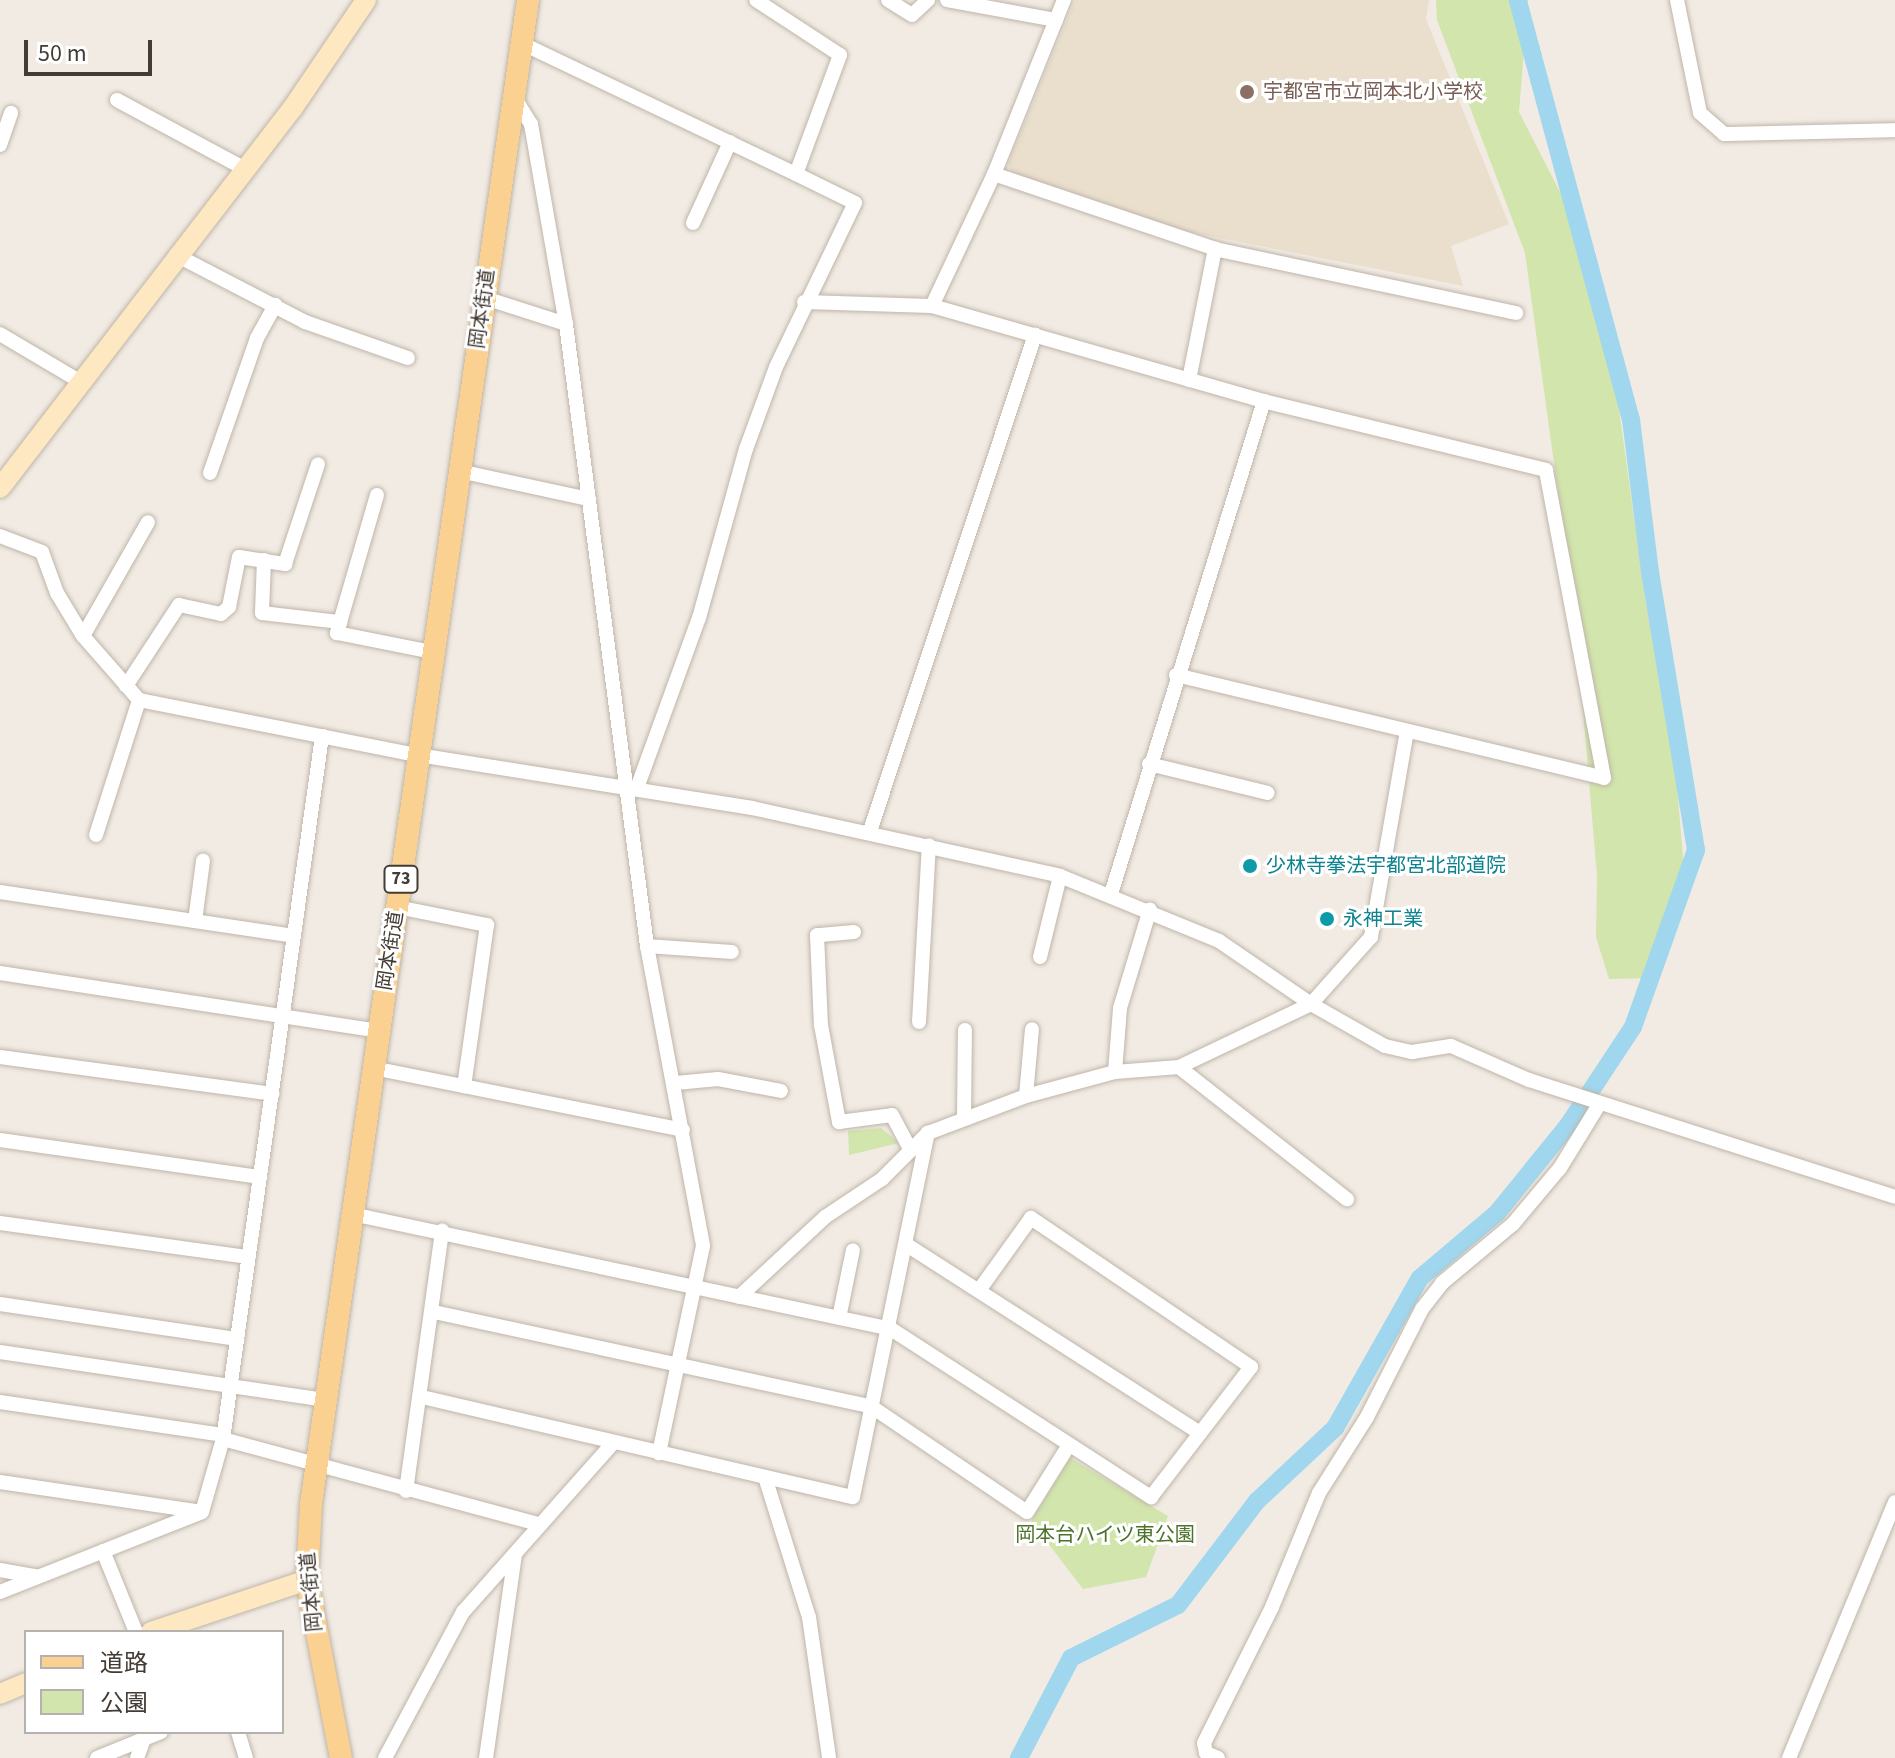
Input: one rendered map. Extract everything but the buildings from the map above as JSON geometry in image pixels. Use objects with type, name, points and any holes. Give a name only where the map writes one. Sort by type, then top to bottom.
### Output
[{"type":"main road","name":"岡本街道","points":[[341,1758],[307,1580],[315,1468],[528,0]]},
{"type":"street","points":[[0,488],[245,169],[366,0]]},
{"type":"street","points":[[756,0],[840,55],[796,174]]},
{"type":"street","points":[[888,0],[912,15],[928,0]]},
{"type":"street","points":[[947,0],[1056,20]]},
{"type":"street","points":[[932,306],[994,174],[1064,0]]},
{"type":"street","points":[[1677,0],[1700,113],[1724,134],[1895,130]]},
{"type":"street","points":[[521,43],[855,203],[804,302],[746,449],[699,618],[631,788]]},
{"type":"street","points":[[513,96],[531,124],[566,324],[631,788],[647,946],[676,1083],[703,1246],[659,1453]]},
{"type":"street","points":[[117,100],[245,169]]},
{"type":"street","points":[[0,145],[11,113]]},
{"type":"street","points":[[693,223],[730,142]]},
{"type":"street","points":[[994,174],[1215,249],[1516,313]]},
{"type":"street","points":[[1189,380],[1215,249]]},
{"type":"street","points":[[176,255],[305,322],[408,358]]},
{"type":"street","points":[[485,298],[566,324]]},
{"type":"street","points":[[804,302],[932,306],[1264,401],[1546,470],[1604,778],[1176,675]]},
{"type":"street","points":[[210,473],[257,338],[275,305]]},
{"type":"street","points":[[0,334],[81,382]]},
{"type":"street","points":[[870,831],[1035,335]]},
{"type":"street","points":[[1111,894],[1176,675],[1264,401]]},
{"type":"street","points":[[126,686],[179,605],[221,614],[229,607],[239,557],[285,564],[318,464]]},
{"type":"street","points":[[459,471],[589,499]]},
{"type":"street","points":[[377,495],[337,633],[432,652]]},
{"type":"street","points":[[83,636],[148,522]]},
{"type":"street","points":[[0,536],[42,552],[57,593],[83,636],[139,700],[418,755],[631,788],[870,831],[1060,876],[1150,909],[1219,941],[1311,1004],[1385,1046],[1412,1052],[1451,1046],[1573,1094],[1803,1164],[1895,1197]]},
{"type":"street","points":[[264,560],[262,613],[340,622]]},
{"type":"street","points":[[96,835],[139,700]]},
{"type":"street","points":[[739,1297],[825,1217],[882,1179],[928,1133],[1026,1096],[1115,1072],[1179,1067],[1311,1004],[1371,937],[1407,731]]},
{"type":"street","points":[[202,1512],[223,1437],[322,736]]},
{"type":"street","points":[[1149,764],[1268,793]]},
{"type":"street","points":[[919,1022],[929,845]]},
{"type":"street","points":[[195,921],[203,861]]},
{"type":"street","points":[[1040,957],[1060,876]]},
{"type":"street","points":[[0,892],[294,936]]},
{"type":"street","points":[[397,907],[487,925],[464,1086]]},
{"type":"street","points":[[1115,1072],[1120,1008],[1150,909]]},
{"type":"street","points":[[854,932],[817,935],[821,1025],[839,1122],[892,1115],[911,1150]]},
{"type":"street","points":[[647,946],[732,952]]},
{"type":"street","points":[[0,973],[379,1031]]},
{"type":"street","points":[[1026,1096],[1032,1029]]},
{"type":"street","points":[[964,1119],[965,1030]]},
{"type":"street","points":[[0,1057],[272,1094]]},
{"type":"street","points":[[1179,1067],[1347,1199]]},
{"type":"street","points":[[373,1068],[683,1130]]},
{"type":"street","points":[[676,1083],[718,1079],[781,1091]]},
{"type":"street","points":[[1218,1758],[1206,1753],[1204,1743],[1272,1607],[1319,1493],[1367,1417],[1422,1309],[1442,1283],[1513,1224],[1560,1168],[1597,1102]]},
{"type":"street","points":[[422,1397],[612,1444],[853,1497],[891,1329],[928,1133]]},
{"type":"street","points":[[0,1140],[260,1177]]},
{"type":"street","points":[[352,1214],[442,1230],[891,1329],[1151,1497],[1251,1367],[1031,1218],[980,1289]]},
{"type":"street","points":[[0,1223],[249,1257]]},
{"type":"street","points":[[406,1491],[434,1312],[442,1230]]},
{"type":"street","points":[[907,1245],[1200,1433]]},
{"type":"street","points":[[839,1318],[853,1250]]},
{"type":"street","points":[[0,1304],[237,1339]]},
{"type":"street","points":[[434,1312],[872,1407],[1027,1512],[1069,1445]]},
{"type":"street","points":[[0,1352],[230,1389],[324,1400]]},
{"type":"street","points":[[0,1402],[223,1437],[315,1468],[539,1524]]},
{"type":"street","points":[[385,1758],[463,1612],[612,1444]]},
{"type":"street","points":[[765,1477],[809,1617],[829,1758]]},
{"type":"street","points":[[0,1482],[202,1512]]},
{"type":"street","points":[[1789,1758],[1895,1502]]},
{"type":"street","points":[[0,1592],[202,1512]]},
{"type":"street","points":[[103,1551],[135,1630]]},
{"type":"street","points":[[486,1758],[515,1554]]},
{"type":"street","points":[[0,1570],[38,1576]]},
{"type":"street","points":[[157,1630],[307,1580]]},
{"type":"street","points":[[0,1694],[24,1684]]},
{"type":"street","points":[[97,1758],[156,1734]]},
{"type":"street","points":[[239,1734],[246,1758]]},
{"type":"street","points":[[137,1758],[144,1739]]},
{"type":"shaded area","name":"宇都宮市立岡本北小学校","points":[[1075,0],[1429,0],[1426,19],[1509,224],[1451,246],[1463,286],[1184,231],[1013,175],[1008,164]]},
{"type":"green space","points":[[1436,0],[1528,0],[1519,112],[1561,194],[1617,395],[1646,604],[1672,728],[1685,880],[1652,978],[1609,979],[1596,937],[1597,876],[1575,615],[1525,253],[1437,20]]},
{"type":"green space","points":[[881,1128],[899,1143],[849,1155],[848,1131]]},
{"type":"green space","name":"岡本台ハイツ東公園","points":[[1070,1458],[1168,1516],[1146,1577],[1083,1589],[1031,1521]]},
{"type":"waterway","points":[[1019,1758],[1071,1658],[1178,1605],[1257,1501],[1335,1428],[1420,1278],[1497,1213],[1569,1124],[1633,1027],[1696,850],[1650,572],[1631,420],[1518,0]]},
{"type":"place","name":"宇都宮市立岡本北小学校","points":[[1247,92]]},
{"type":"place","name":"少林寺拳法宇都宮北部道院","points":[[1250,866]]},
{"type":"place","name":"永神工業","points":[[1327,919]]}]
